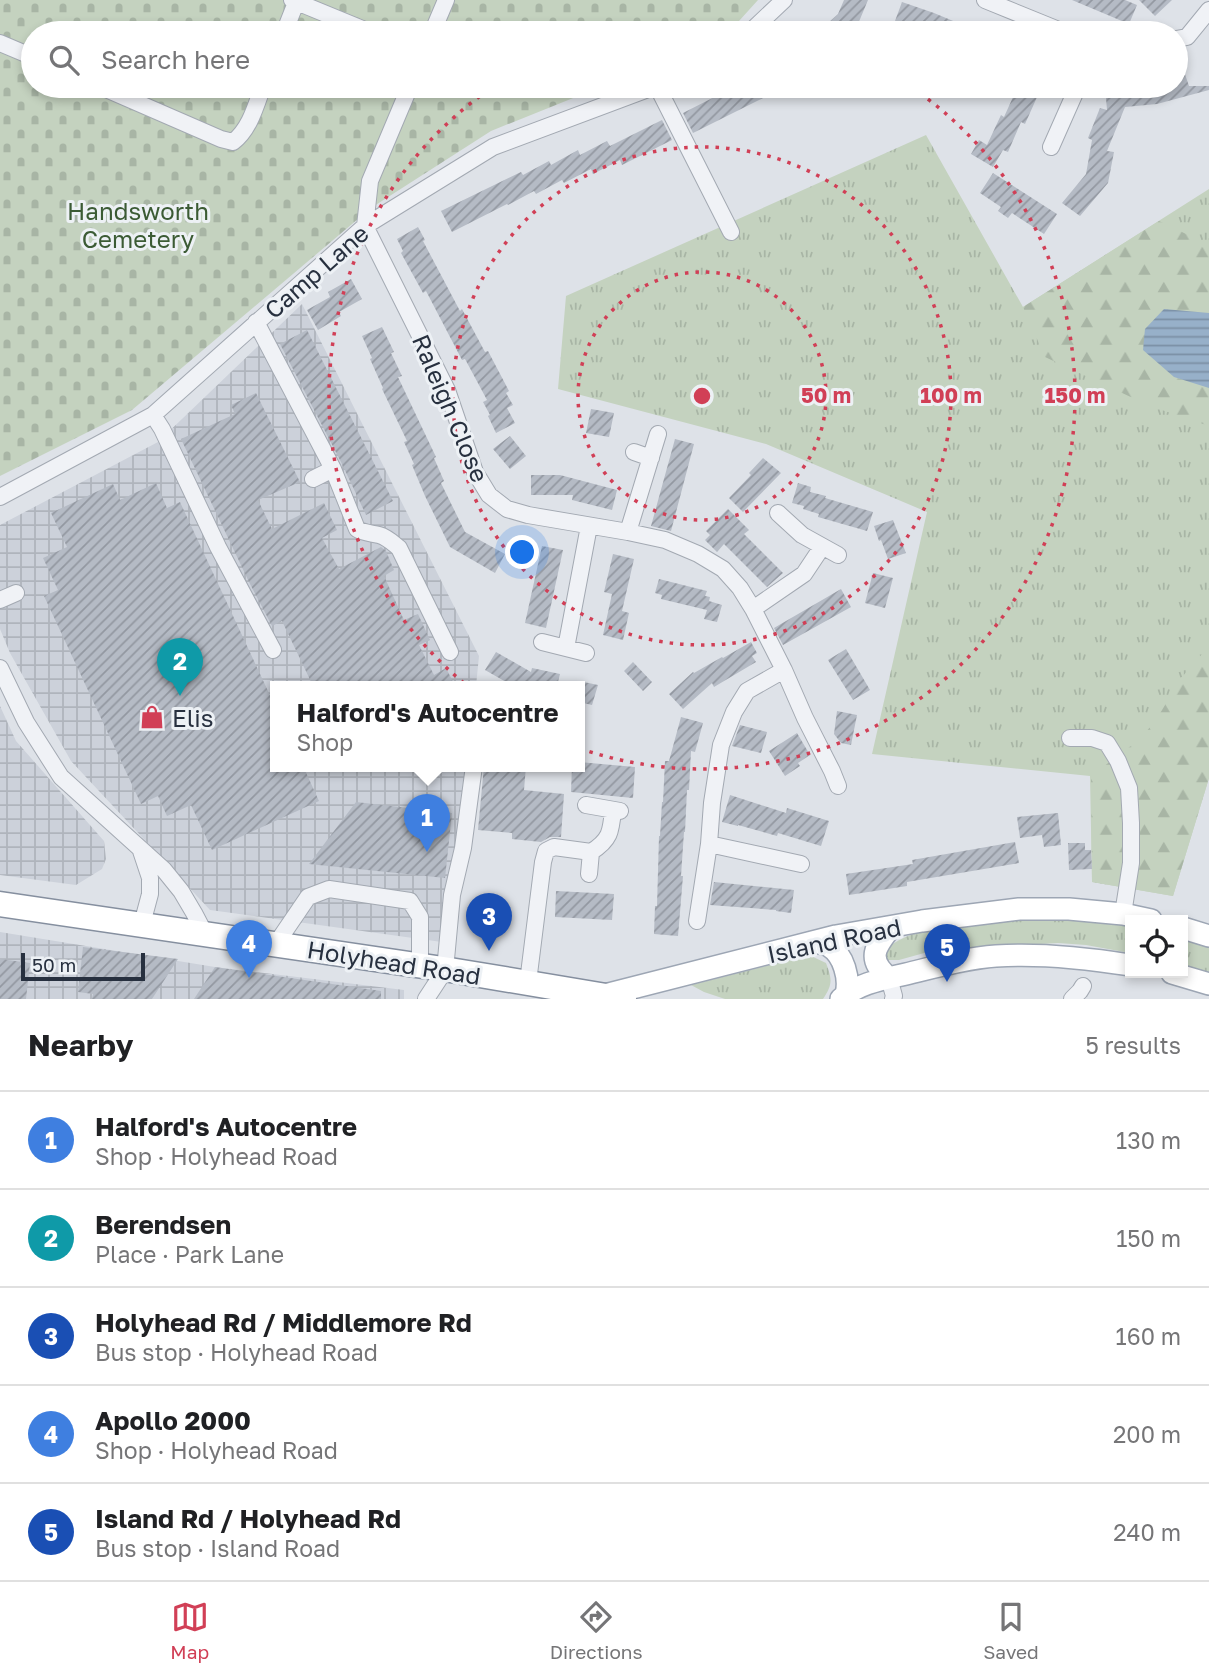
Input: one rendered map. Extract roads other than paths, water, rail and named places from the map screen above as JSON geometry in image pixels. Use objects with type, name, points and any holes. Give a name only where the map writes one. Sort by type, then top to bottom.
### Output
[{"type":"highway","name":"Holyhead Road","points":[[0,904],[614,997]]},
{"type":"main road","name":"Island Road","points":[[614,997],[836,936],[922,920],[1020,909],[1069,909],[1123,915]]},
{"type":"main road","points":[[891,927],[882,938],[874,958],[891,988]]},
{"type":"main road","points":[[1188,930],[1209,936]]},
{"type":"main road","points":[[812,942],[826,945],[835,952],[848,977],[844,997]]},
{"type":"main road","name":"Island Road","points":[[844,997],[865,985],[891,988],[949,964],[994,956],[1045,955],[1125,964]]},
{"type":"main road","points":[[1188,978],[1209,984]]},
{"type":"street","points":[[437,21],[446,0]]},
{"type":"street","points":[[762,21],[784,0]]},
{"type":"street","points":[[985,0],[1037,21]]},
{"type":"street","points":[[288,21],[295,1],[343,21]]},
{"type":"street","points":[[1188,36],[1209,10]]},
{"type":"street","points":[[0,43],[21,52]]},
{"type":"street","points":[[127,98],[233,142],[241,136],[258,98]]},
{"type":"street","points":[[365,226],[370,181],[405,98]]},
{"type":"street","name":"Camp Lane","points":[[0,497],[153,415],[365,226],[493,147],[624,98]]},
{"type":"street","points":[[662,98],[731,232]]},
{"type":"street","points":[[1051,147],[1073,98]]},
{"type":"street","name":"Raleigh Close","points":[[365,226],[447,390],[475,472],[489,495],[507,509],[528,515],[665,540],[698,554],[723,569],[740,587],[753,609],[838,786]]},
{"type":"street","points":[[256,322],[333,469],[356,529],[365,534],[380,535],[399,548],[450,652]]},
{"type":"street","points":[[153,415],[218,547],[273,650]]},
{"type":"street","points":[[628,532],[658,435]]},
{"type":"street","points":[[634,452],[651,458]]},
{"type":"street","points":[[313,479],[333,469]]},
{"type":"street","points":[[778,513],[802,535],[838,555]]},
{"type":"street","points":[[566,648],[589,526]]},
{"type":"street","points":[[753,609],[804,574],[822,547]]},
{"type":"street","points":[[0,600],[16,593]]},
{"type":"street","points":[[542,642],[586,653]]},
{"type":"street","points":[[0,668],[26,722],[61,778],[164,870],[181,891],[205,934]]},
{"type":"street","points":[[697,921],[721,745],[734,712],[747,691],[783,670]]},
{"type":"street","points":[[1070,738],[1092,738],[1107,743],[1129,788],[1131,863],[1123,915]]},
{"type":"street","points":[[426,999],[444,970],[452,895],[463,848],[473,772]]},
{"type":"street","points":[[528,982],[546,850],[554,847],[591,852],[609,837],[617,810],[586,805]]},
{"type":"street","points":[[709,844],[801,864]]},
{"type":"street","points":[[140,849],[150,878],[150,894],[142,924]]},
{"type":"street","points":[[589,874],[591,852]]},
{"type":"street","points":[[276,944],[308,897],[330,889],[410,901],[420,917],[420,966]]},
{"type":"street","points":[[1072,999],[1083,986]]},
{"type":"water","points":[[1164,309],[1209,313],[1209,388],[1174,377],[1143,350],[1145,329]]},
{"type":"place","name":"Berendsen","points":[[180,696]]},
{"type":"place","name":"Elis","points":[[152,717]]},
{"type":"place","name":"Halford's Autocentre","points":[[427,852]]},
{"type":"place","name":"Holyhead Rd / Middlemore Rd","points":[[489,951]]},
{"type":"place","name":"Apollo 2000","points":[[249,978]]},
{"type":"place","name":"Island Rd / Holyhead Rd","points":[[947,982]]},
{"type":"park label","name":"Handsworth Cemetery","points":[[138,224]]}]
